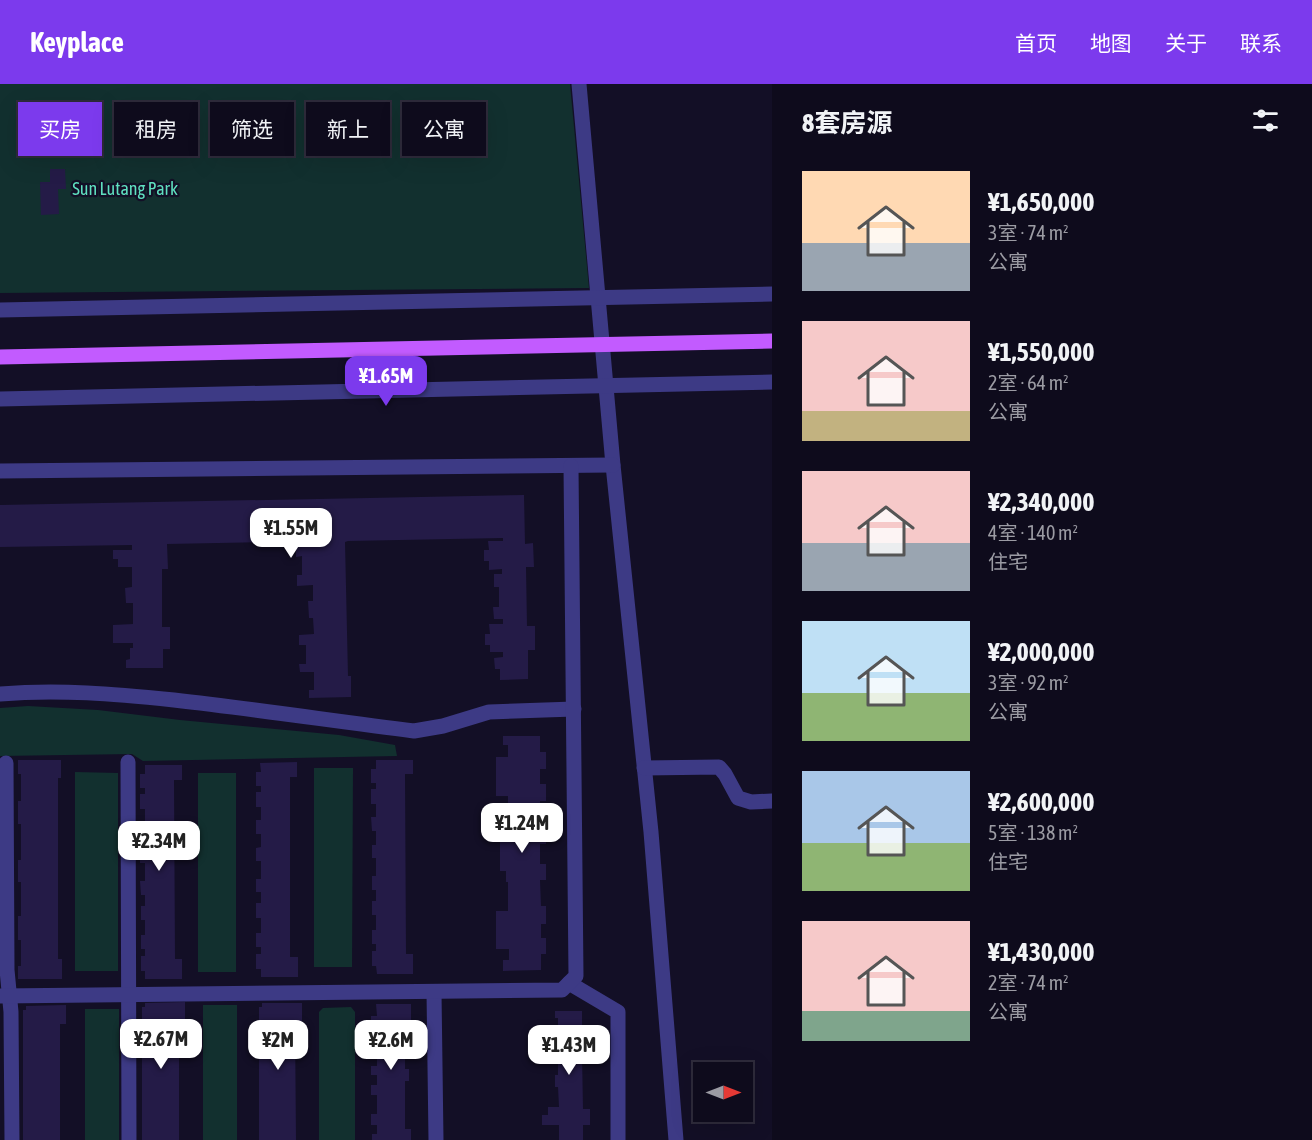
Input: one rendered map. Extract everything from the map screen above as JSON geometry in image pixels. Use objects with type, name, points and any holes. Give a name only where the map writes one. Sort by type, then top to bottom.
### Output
[{"type":"main road","points":[[0,357],[603,340],[772,331]]},
{"type":"main road","points":[[0,347],[603,340],[772,341]]},
{"type":"street","points":[[579,84],[613,465],[644,768],[676,1140]]},
{"type":"street","points":[[0,310],[772,294]]},
{"type":"street","points":[[0,399],[772,382]]},
{"type":"street","points":[[5,995],[562,990],[576,976],[571,465]]},
{"type":"street","points":[[0,471],[613,465]]},
{"type":"street","points":[[0,694],[56,690],[97,692],[414,731],[443,726],[489,712],[574,709]]},
{"type":"street","points":[[128,762],[129,1140]]},
{"type":"street","points":[[6,763],[7,970],[5,995],[11,1012],[12,1140]]},
{"type":"street","points":[[644,768],[719,767],[738,798],[751,801],[772,801]]},
{"type":"street","points":[[568,983],[618,1012],[618,1140]]},
{"type":"street","points":[[434,992],[436,1140]]},
{"type":"green space","name":"Sun Lutang Park","points":[[0,84],[570,84],[589,288],[0,293]]},
{"type":"green space","points":[[28,706],[98,710],[339,735],[395,745],[397,756],[143,761],[132,754],[0,756],[0,708]]},
{"type":"green space","points":[[314,768],[353,768],[352,967],[314,967]]},
{"type":"green space","points":[[75,772],[118,773],[118,971],[75,971]]},
{"type":"green space","points":[[198,773],[236,773],[236,972],[198,972]]},
{"type":"green space","points":[[203,1005],[237,1005],[237,1140],[203,1140]]},
{"type":"green space","points":[[351,1007],[355,1012],[355,1140],[319,1140],[319,1012],[323,1008]]},
{"type":"green space","points":[[85,1009],[119,1009],[119,1140],[85,1140]]},
{"type":"building","points":[[50,169],[65,169],[66,189],[58,189],[59,214],[41,215],[40,182],[50,182]]},
{"type":"building","points":[[524,495],[525,544],[533,543],[534,567],[526,567],[527,626],[535,626],[535,650],[528,650],[528,679],[500,680],[500,669],[495,669],[494,658],[503,657],[503,652],[490,652],[490,645],[485,645],[485,634],[490,634],[489,624],[503,624],[503,619],[494,619],[493,607],[499,607],[499,587],[494,587],[494,574],[502,574],[502,569],[489,570],[489,561],[484,561],[484,550],[489,550],[488,541],[503,541],[503,538],[348,541],[345,542],[348,676],[351,676],[351,697],[309,698],[309,690],[314,690],[314,672],[300,672],[299,664],[306,664],[306,645],[299,645],[299,635],[314,634],[313,618],[309,618],[308,601],[313,601],[313,585],[297,586],[297,575],[302,575],[302,556],[296,557],[296,547],[313,547],[313,541],[167,544],[168,569],[162,569],[162,627],[170,627],[170,649],[163,649],[163,668],[126,668],[126,660],[130,659],[130,648],[133,648],[133,643],[113,643],[113,625],[133,624],[133,603],[126,603],[125,588],[132,587],[132,567],[118,567],[118,559],[113,559],[113,550],[132,550],[132,545],[0,547],[0,505]]},
{"type":"building","points":[[503,736],[540,736],[540,752],[546,752],[546,769],[540,769],[540,784],[546,784],[546,801],[540,801],[540,828],[546,828],[546,844],[540,844],[540,864],[546,864],[546,880],[540,880],[541,906],[546,906],[546,924],[541,924],[541,938],[546,938],[546,954],[541,954],[541,970],[503,971],[503,960],[509,960],[509,949],[496,949],[496,911],[508,911],[506,871],[500,871],[500,836],[506,836],[508,796],[496,796],[496,757],[508,757],[508,745],[503,745]]},
{"type":"building","points":[[18,760],[61,760],[61,778],[58,778],[58,959],[62,959],[62,979],[18,979],[18,966],[21,966],[18,916],[21,916],[21,882],[18,882],[18,860],[21,860],[21,824],[18,824],[18,801],[21,801],[21,774],[18,774]]},
{"type":"building","points":[[376,760],[413,760],[413,774],[405,774],[406,954],[413,954],[413,974],[377,974],[376,966],[372,966],[372,951],[376,951],[376,944],[372,944],[372,930],[376,930],[376,915],[372,915],[372,901],[376,901],[376,890],[372,890],[372,876],[376,876],[376,858],[372,858],[372,845],[376,845],[376,831],[372,831],[371,817],[376,817],[376,804],[371,804],[371,789],[376,789],[376,783],[371,783],[371,769],[376,769]]},
{"type":"building","points":[[297,762],[297,777],[290,777],[290,957],[298,957],[298,977],[261,977],[261,969],[256,969],[256,954],[261,954],[261,947],[256,947],[256,933],[261,933],[261,918],[256,918],[256,903],[261,903],[261,892],[256,892],[256,879],[261,879],[261,861],[256,861],[256,848],[261,847],[261,834],[256,834],[256,820],[261,820],[261,807],[256,807],[256,792],[261,792],[261,786],[256,786],[256,772],[261,772],[260,763]]},
{"type":"building","points":[[145,765],[182,765],[182,780],[174,780],[175,959],[182,959],[182,979],[145,979],[145,971],[141,971],[141,956],[145,956],[145,949],[141,949],[141,935],[145,935],[145,920],[141,920],[141,906],[145,906],[145,895],[141,895],[140,881],[145,881],[145,863],[140,863],[140,850],[145,850],[145,836],[140,836],[140,823],[145,823],[145,809],[140,809],[140,794],[145,794],[145,788],[140,788],[140,774],[145,774]]},
{"type":"building","points":[[185,1002],[185,1021],[179,1021],[179,1140],[142,1140],[142,1007],[145,1007],[145,1003]]},
{"type":"building","points":[[262,1003],[302,1003],[302,1021],[295,1021],[296,1140],[259,1140],[259,1007],[262,1007]]},
{"type":"building","points":[[376,1004],[411,1004],[411,1032],[405,1032],[405,1069],[409,1069],[409,1081],[405,1081],[405,1129],[411,1129],[411,1140],[372,1140],[372,1134],[377,1134],[377,1125],[371,1125],[371,1114],[377,1114],[377,1095],[371,1095],[371,1085],[377,1085],[377,1075],[371,1075],[371,1066],[377,1066],[377,1044],[371,1044],[371,1035],[377,1035],[377,1026],[371,1026],[371,1016],[377,1016]]},
{"type":"building","points":[[66,1005],[66,1024],[60,1024],[60,1140],[23,1140],[23,1010],[26,1010],[26,1006]]},
{"type":"building","points":[[555,1011],[582,1011],[582,1039],[590,1039],[590,1054],[582,1054],[583,1109],[590,1109],[590,1125],[583,1125],[583,1140],[559,1140],[559,1125],[542,1125],[542,1115],[548,1115],[548,1107],[559,1107],[558,1087],[555,1087],[555,1075],[558,1075],[558,1056],[548,1056],[548,1046],[543,1046],[543,1037],[558,1037],[558,1018],[555,1018]]}]
